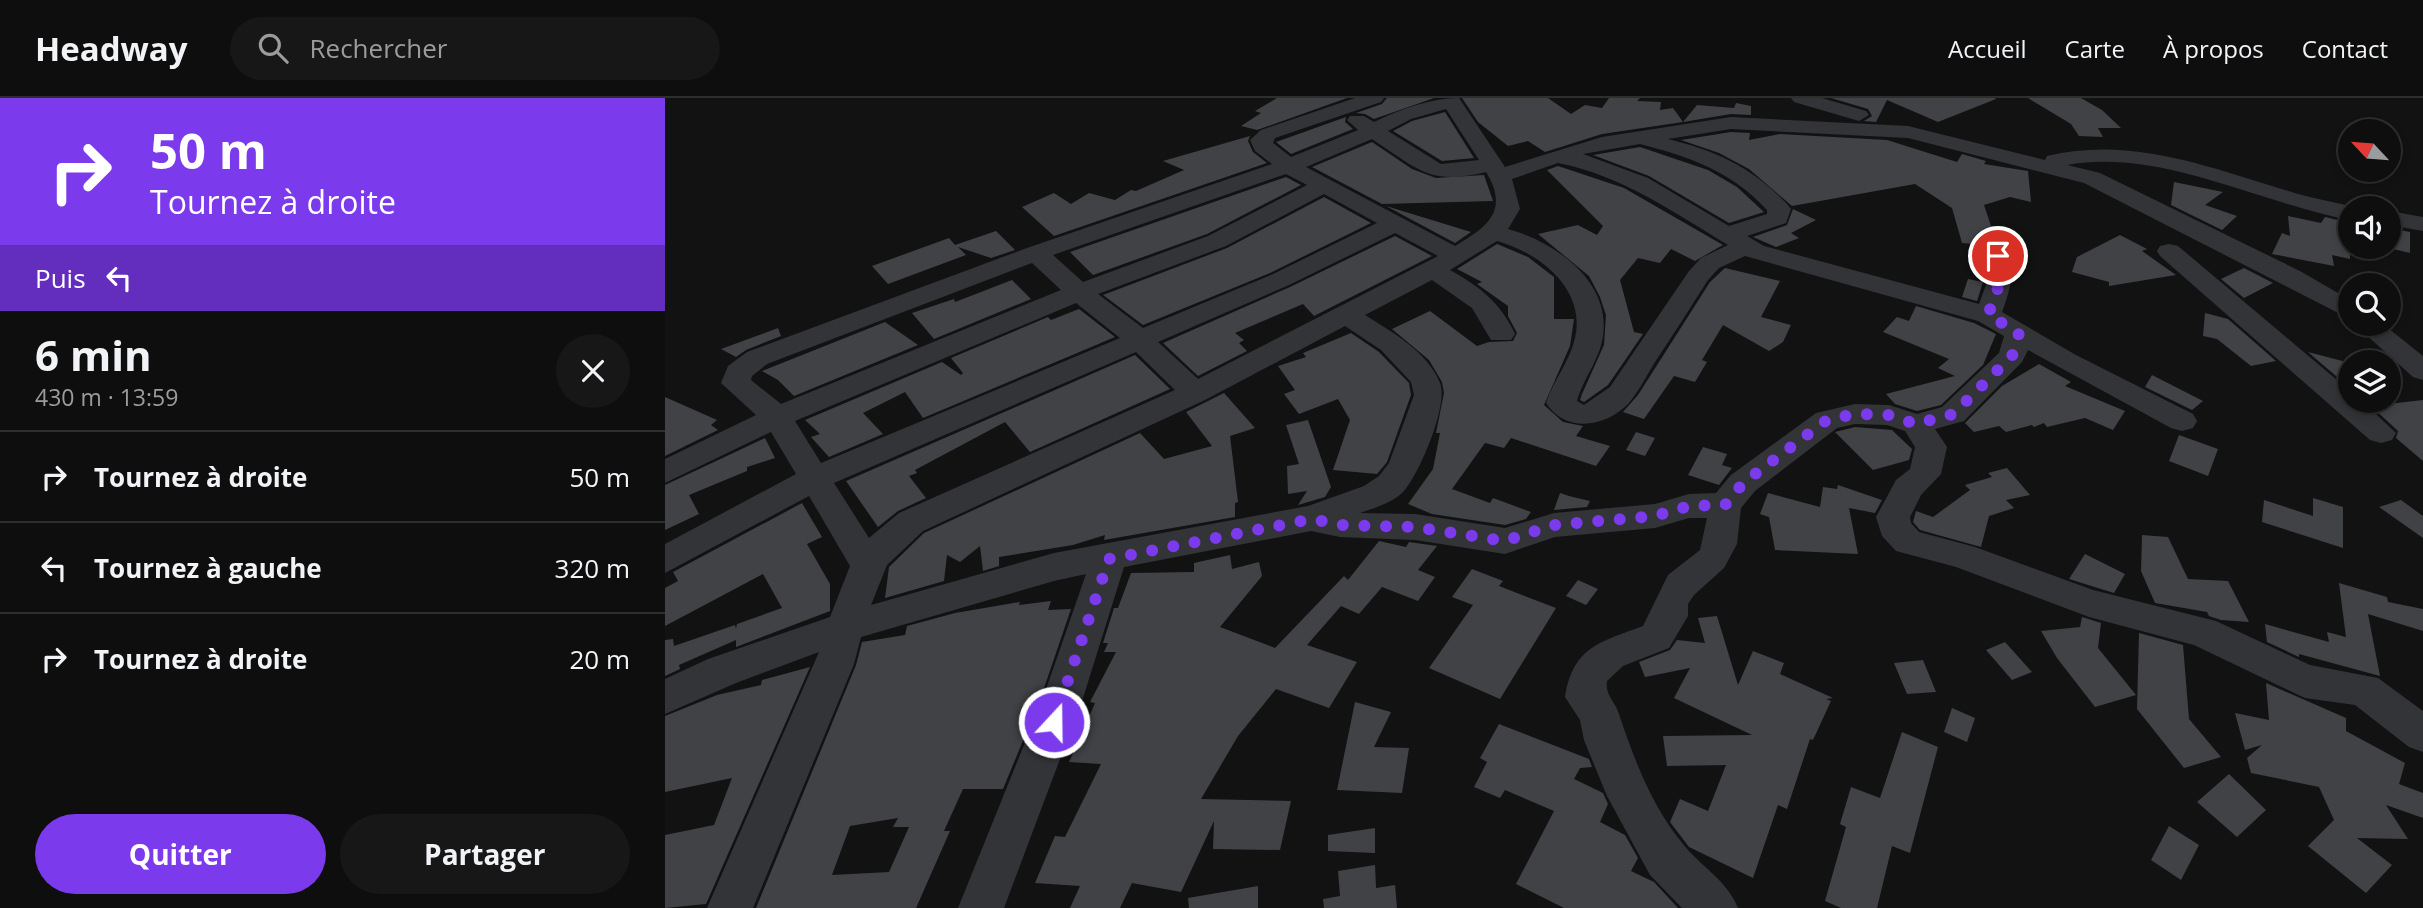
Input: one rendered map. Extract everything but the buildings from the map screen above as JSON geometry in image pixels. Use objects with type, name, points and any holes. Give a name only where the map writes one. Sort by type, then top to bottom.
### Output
[{"type":"street","points":[[1374,98],[1268,134],[1261,140],[1263,146],[1287,166],[1326,184],[1395,224],[1444,263],[1479,298],[1497,321],[1501,334]]},
{"type":"street","points":[[1801,98],[1907,132],[2046,164],[2092,178],[2291,276],[2338,304]]},
{"type":"street","points":[[730,908],[835,664],[867,564],[885,540],[911,522],[1195,393],[1444,263],[1494,233],[1508,209],[1506,191],[1496,170],[1450,100],[1410,112],[1287,166],[1036,253],[757,358],[738,372],[736,383],[777,417],[867,564]]},
{"type":"street","points":[[1338,110],[1436,171],[1496,170],[1602,143],[1731,123],[1907,132]]},
{"type":"street","points":[[1494,233],[1523,240],[1541,251],[1566,271],[1582,290],[1591,321],[1589,337],[1561,403],[1567,410],[1584,415],[1605,409],[1620,394],[1710,263],[1734,241],[1778,218],[1779,209],[1750,179],[1729,165],[1714,158],[1641,139]]},
{"type":"street","points":[[1556,156],[1583,161],[1640,183],[1734,241],[1988,315],[2182,421]]},
{"type":"street","points":[[2046,164],[2086,156],[2150,159],[2212,174],[2312,206],[2338,211]]},
{"type":"street","points":[[665,472],[777,417],[1079,292],[1217,241],[1326,184]]},
{"type":"street","points":[[2401,220],[2423,224]]},
{"type":"street","points":[[665,560],[815,478],[1138,338],[1280,280],[1395,224]]},
{"type":"street","points":[[2199,230],[2197,239],[2157,254],[2381,433]]},
{"type":"street","points":[[1988,315],[1999,285],[1997,250]]},
{"type":"street","points":[[1036,253],[1079,292],[1138,338],[1195,393]]},
{"type":"street","points":[[665,696],[722,671],[845,627],[1054,567],[1109,559],[1312,519],[1376,495],[1391,484],[1404,466],[1429,395],[1425,381],[1414,366],[1391,344],[1345,314]]},
{"type":"street","points":[[1715,908],[1666,859],[1617,771],[1599,713],[1585,697],[1588,674],[1609,655],[1656,637],[1669,616],[1670,603],[1681,585],[1712,559],[1720,544],[1725,505],[1743,483],[1827,420],[1855,414],[1889,415],[1916,424],[1953,414],[2012,356],[2019,333]]},
{"type":"street","points":[[2381,336],[2423,371]]},
{"type":"street","points":[[1916,424],[1931,447],[1925,474],[1908,488],[1893,517],[1894,527],[1908,542],[1963,556],[2089,603],[2203,632],[2305,681],[2364,690],[2423,734]]},
{"type":"street","points":[[1312,519],[1340,525],[1415,527],[1505,541],[1554,525],[1655,516],[1689,506],[1725,505]]},
{"type":"street","points":[[981,908],[1063,698],[1109,559]]},
{"type":"route","points":[[1054,722],[1109,559],[1312,519],[1340,525],[1415,527],[1505,541],[1554,525],[1655,516],[1689,506],[1725,505],[1743,483],[1786,453],[1810,430],[1827,420],[1855,414],[1889,415],[1903,417],[1916,424],[1953,414],[2000,370],[2012,356],[2017,344],[2019,333],[1988,315],[1989,306],[1999,285],[1998,256]]}]
